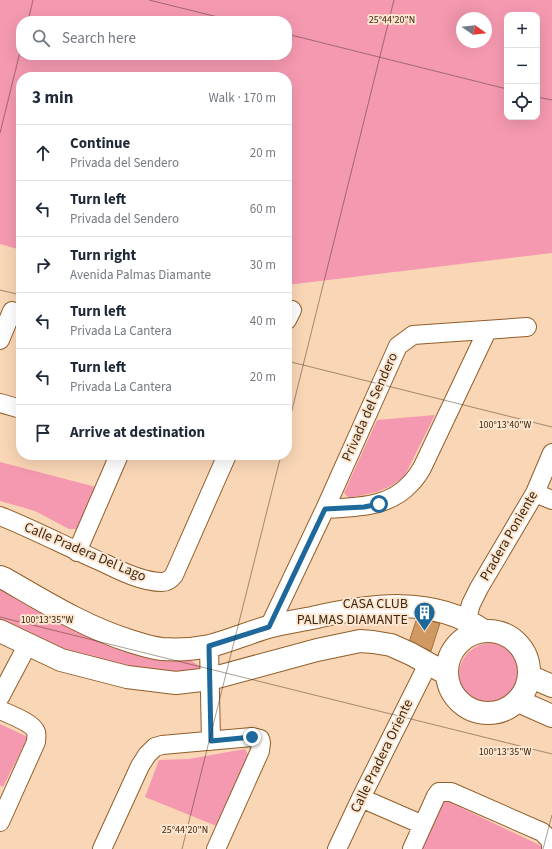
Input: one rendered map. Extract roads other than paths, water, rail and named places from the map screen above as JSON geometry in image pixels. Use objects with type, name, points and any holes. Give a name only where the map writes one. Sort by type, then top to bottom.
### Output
[{"type":"street","points":[[0,340],[11,311]]},
{"type":"street","name":"Privada del Sendero","points":[[269,627],[325,509],[398,346],[413,335],[527,327]]},
{"type":"street","points":[[325,509],[364,507],[379,504],[398,494],[411,483],[422,468],[487,331]]},
{"type":"street","points":[[0,403],[16,408]]},
{"type":"street","name":"Pradera Poniente","points":[[475,625],[471,604],[535,493],[552,453]]},
{"type":"street","points":[[77,552],[117,460]]},
{"type":"street","name":"Calle Pradera Del Lago","points":[[0,516],[36,531],[77,552],[129,574],[154,582],[164,582],[171,580],[178,568],[225,460]]},
{"type":"street","points":[[535,493],[552,500]]},
{"type":"street","points":[[0,577],[61,611],[108,634],[145,646],[161,649],[209,646],[269,627],[348,610],[381,607],[424,607],[438,610],[475,625],[506,635],[516,642],[523,650],[528,661],[529,676],[524,691],[518,701],[502,710],[483,713],[474,711],[465,706],[455,696],[448,684],[447,664],[451,654],[456,645],[468,636],[475,625]]},
{"type":"street","points":[[0,631],[61,660],[128,677],[176,683],[210,679],[317,650],[360,641],[391,645],[411,654],[447,674]]},
{"type":"street","points":[[0,697],[28,644]]},
{"type":"street","points":[[209,646],[211,741]]},
{"type":"street","name":"Calle Pradera Oriente","points":[[338,849],[361,798],[428,664]]},
{"type":"street","points":[[529,676],[552,686]]},
{"type":"street","points":[[518,701],[552,716]]},
{"type":"street","points":[[0,710],[28,724],[36,732],[36,742],[0,822]]},
{"type":"street","points":[[102,849],[140,766],[154,747],[252,737],[260,739],[260,751],[216,849]]},
{"type":"street","points":[[412,849],[422,825],[439,792],[451,792],[542,832],[551,840],[551,849]]},
{"type":"street","points":[[361,798],[422,825]]},
{"type":"place","name":"CASA CLUB PALMAS DIAMANTE","points":[[424,632]]}]
